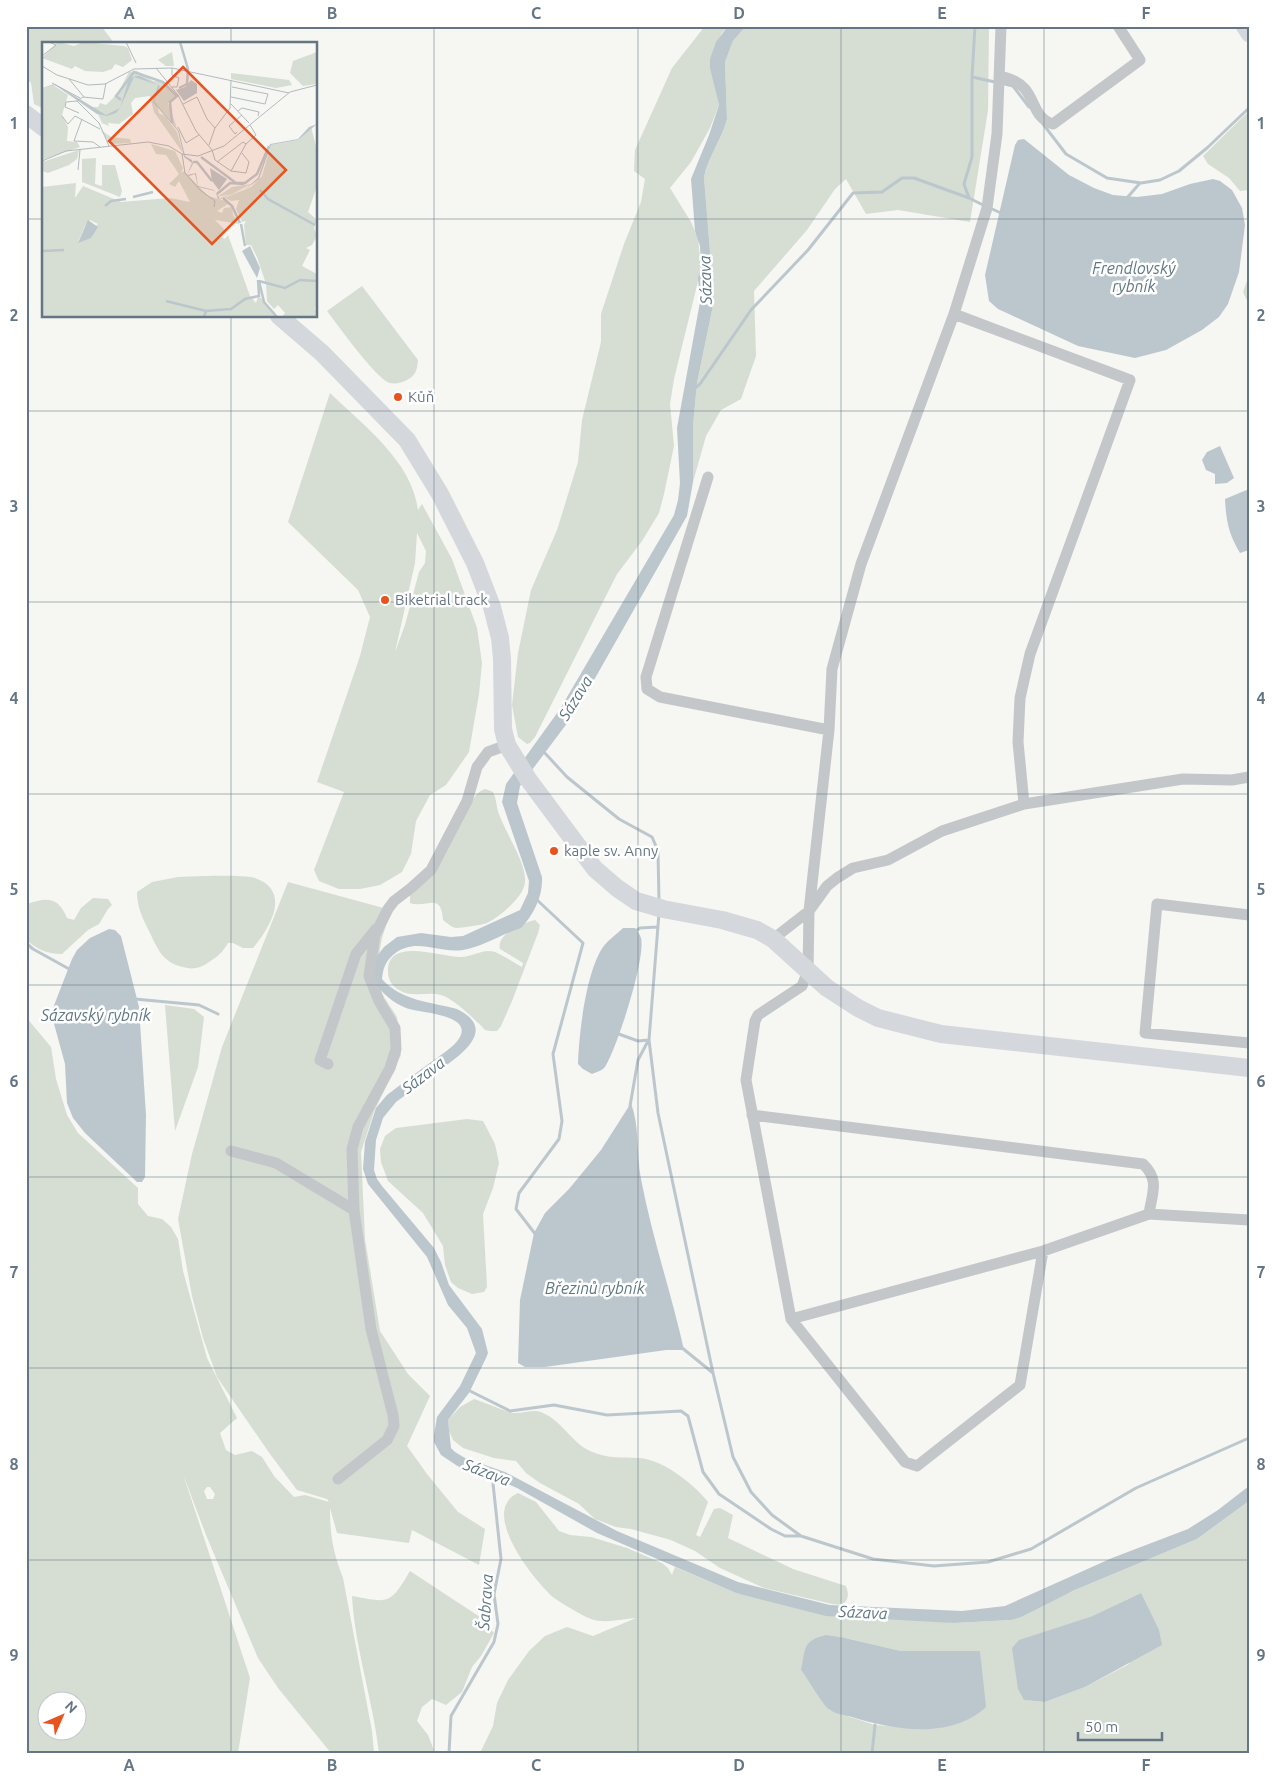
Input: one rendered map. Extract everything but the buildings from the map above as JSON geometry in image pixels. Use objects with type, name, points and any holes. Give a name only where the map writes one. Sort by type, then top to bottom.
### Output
[{"type":"main road","points":[[26,114],[42,126]]},
{"type":"main road","points":[[281,318],[322,353],[408,440],[440,494],[475,563],[496,623],[502,659],[503,729],[507,744],[528,779],[595,869],[617,888],[636,901],[659,909],[722,920],[757,930],[773,939],[840,998],[871,1014],[904,1026],[941,1034],[1249,1068]]},
{"type":"street","points":[[1001,26],[997,134],[987,208],[954,314],[861,564],[832,669],[829,730],[810,911],[808,971],[802,986],[758,1015],[755,1021],[746,1080],[791,1318],[905,1462],[918,1466],[1020,1384],[1043,1251]]},
{"type":"street","points":[[1000,76],[1014,80],[1025,89],[1040,117],[1054,124],[1140,60],[1118,26]]},
{"type":"street","points":[[1243,26],[1249,35]]},
{"type":"street","points":[[954,314],[1130,380],[1030,654],[1020,698],[1018,742],[1024,804]]},
{"type":"street","points":[[708,477],[646,677],[647,689],[660,697],[829,730]]},
{"type":"street","points":[[328,1064],[320,1060],[356,954],[394,901],[431,870],[467,801],[477,767],[488,752],[507,744]]},
{"type":"street","points":[[773,939],[810,911],[827,886],[853,868],[888,860],[942,831],[1024,804],[1183,779],[1232,780],[1249,777]]},
{"type":"street","points":[[1249,914],[1157,904],[1145,1033],[1249,1043]]},
{"type":"street","points":[[338,1479],[387,1440],[394,1426],[393,1415],[371,1329],[354,1210],[352,1149],[358,1127],[390,1068],[396,1050],[396,1028],[379,1001],[369,976],[375,935],[380,923]]},
{"type":"street","points":[[752,1115],[1143,1164],[1151,1172],[1154,1179],[1150,1214]]},
{"type":"street","points":[[231,1152],[276,1163],[354,1210]]},
{"type":"street","points":[[791,1318],[1043,1251],[1150,1214],[1249,1220]]},
{"type":"shaded area","points":[[26,26],[101,26],[113,42],[42,42],[42,108],[34,104],[31,83],[26,78]]},
{"type":"shaded area","points":[[705,26],[728,26],[721,34],[711,68],[719,105],[710,128],[691,162],[670,188],[691,222],[698,238],[701,269],[674,379],[670,404],[674,446],[664,494],[659,513],[642,541],[617,574],[535,737],[527,744],[518,737],[512,705],[518,653],[531,590],[557,530],[578,462],[582,420],[601,342],[601,314],[624,244],[641,202],[645,179],[634,171],[635,150],[672,68]]},
{"type":"shaded area","points":[[746,26],[989,26],[988,110],[970,222],[898,210],[866,214],[846,179],[835,189],[807,230],[754,291],[756,356],[741,399],[721,410],[706,436],[693,482],[693,426],[697,383],[714,301],[704,177],[727,119],[725,62],[733,41]]},
{"type":"shaded area","points":[[1249,111],[1249,190],[1240,191],[1229,178],[1208,164],[1203,156]]},
{"type":"shaded area","points":[[1249,275],[1249,305],[1243,292]]},
{"type":"shaded area","points":[[362,286],[418,360],[412,377],[405,381],[390,383],[384,380],[348,339],[327,311]]},
{"type":"shaded area","points":[[330,393],[371,431],[396,460],[414,492],[418,510],[422,504],[452,559],[477,628],[482,663],[479,694],[469,752],[446,785],[430,795],[416,821],[411,854],[402,872],[380,885],[360,889],[339,889],[319,881],[314,870],[344,792],[317,782],[360,656],[370,617],[358,590],[288,522]],"holes":[[[417,533],[426,551],[425,563],[419,572],[405,625],[395,652],[415,563]]]},
{"type":"shaded area","points":[[485,789],[493,792],[499,814],[523,866],[525,875],[524,888],[516,900],[487,923],[456,928],[443,920],[442,911],[436,903],[410,903],[410,895],[451,839],[474,798]]},
{"type":"shaded area","points":[[178,877],[255,878],[266,884],[273,892],[274,910],[266,930],[253,948],[243,948],[233,943],[228,943],[220,954],[206,964],[197,968],[187,968],[176,965],[161,953],[142,916],[137,892],[152,882]]},
{"type":"shaded area","points":[[288,882],[391,910],[382,938],[375,977],[384,997],[397,1017],[401,1055],[374,1112],[361,1152],[365,1239],[380,1331],[408,1374],[430,1396],[407,1446],[458,1512],[485,1529],[479,1565],[412,1530],[409,1543],[337,1533],[330,1508],[333,1544],[343,1578],[372,1731],[374,1753],[331,1753],[278,1688],[258,1658],[206,1535],[183,1474],[250,1678],[238,1753],[26,1753],[26,1017],[51,1047],[56,1079],[67,1115],[78,1133],[138,1188],[138,1204],[148,1216],[162,1219],[171,1227],[178,1239],[183,1271],[207,1358],[237,1418],[220,1433],[226,1450],[235,1455],[252,1451],[262,1457],[274,1476],[294,1497],[305,1495],[329,1502],[327,1499],[297,1490],[217,1377],[203,1338],[192,1296],[178,1219],[192,1154],[222,1047]],"holes":[[[207,1487],[210,1487],[215,1494],[213,1499],[207,1499],[204,1491]]]},
{"type":"shaded area","points":[[93,898],[108,899],[112,905],[99,924],[88,930],[62,954],[42,950],[26,940],[27,904],[41,900],[52,900],[60,906],[67,918],[74,920],[81,908]]},
{"type":"shaded area","points":[[535,920],[540,925],[538,933],[512,1001],[497,1031],[485,1030],[453,1001],[444,996],[438,994],[404,993],[394,987],[390,980],[388,971],[390,960],[397,954],[406,951],[461,957],[491,951],[522,967],[523,963],[500,949],[500,944],[506,934]]},
{"type":"shaded area","points":[[165,1005],[194,1009],[204,1017],[198,1067],[175,1131]]},
{"type":"shaded area","points":[[467,1119],[483,1121],[495,1144],[499,1163],[493,1188],[483,1214],[487,1287],[484,1292],[472,1294],[458,1288],[451,1282],[445,1265],[443,1246],[423,1213],[388,1181],[381,1162],[380,1149],[385,1136],[396,1128]]},
{"type":"shaded area","points":[[474,1399],[513,1413],[536,1411],[543,1413],[556,1421],[578,1443],[596,1454],[648,1459],[658,1463],[686,1480],[708,1502],[696,1535],[700,1537],[714,1509],[720,1508],[733,1515],[728,1538],[793,1569],[846,1586],[848,1594],[846,1601],[842,1605],[832,1604],[764,1588],[720,1568],[695,1551],[671,1540],[631,1529],[616,1527],[595,1519],[579,1504],[540,1483],[526,1473],[516,1461],[494,1458],[463,1448],[453,1440],[449,1431],[448,1420],[460,1407]]},
{"type":"shaded area","points":[[518,1493],[536,1502],[559,1531],[570,1535],[591,1537],[627,1548],[662,1563],[672,1575],[675,1567],[736,1593],[954,1623],[1011,1620],[1080,1588],[1197,1539],[1249,1501],[1249,1753],[480,1753],[493,1726],[497,1703],[508,1680],[529,1651],[545,1636],[567,1627],[593,1636],[636,1618],[608,1621],[591,1619],[554,1598],[545,1590],[524,1562],[507,1530],[504,1515],[507,1502]],"holes":[[[1141,1593],[1129,1664],[1085,1687],[1045,1702],[1024,1700],[1090,1617]],[[845,1638],[901,1651],[980,1651],[981,1666],[929,1729],[875,1725],[829,1710]]]},
{"type":"shaded area","points":[[410,1571],[480,1617],[494,1633],[481,1656],[472,1667],[462,1692],[446,1705],[432,1699],[422,1707],[417,1721],[428,1735],[435,1753],[379,1753],[357,1635],[352,1596],[374,1600],[387,1599],[398,1590]]},
{"type":"water","name":"Sázava","points":[[728,26],[746,26],[733,41],[725,62],[727,119],[704,177],[714,301],[697,383],[693,426],[693,482],[687,516],[577,710],[520,786],[517,803],[542,877],[539,898],[530,917],[521,928],[463,950],[454,951],[419,946],[402,949],[388,960],[385,966],[382,979],[390,986],[398,992],[417,1000],[457,1009],[469,1017],[475,1026],[475,1034],[471,1043],[464,1051],[396,1102],[383,1118],[376,1140],[374,1170],[382,1186],[434,1248],[449,1285],[482,1329],[488,1353],[469,1393],[448,1420],[451,1448],[465,1458],[505,1472],[617,1531],[738,1582],[830,1605],[962,1611],[1005,1606],[1112,1558],[1188,1529],[1218,1510],[1249,1486],[1249,1501],[1197,1539],[1075,1590],[1021,1617],[1011,1620],[954,1623],[826,1616],[736,1593],[597,1533],[517,1488],[497,1479],[472,1474],[441,1455],[434,1442],[437,1417],[460,1386],[476,1353],[467,1328],[448,1305],[427,1257],[368,1184],[363,1169],[365,1142],[376,1108],[387,1095],[453,1046],[462,1031],[460,1025],[453,1020],[444,1016],[406,1008],[388,997],[373,981],[377,956],[384,947],[397,937],[421,933],[451,937],[463,936],[520,910],[528,893],[529,881],[502,802],[506,784],[560,709],[674,515],[680,483],[677,428],[700,302],[698,278],[701,269],[700,246],[695,231],[691,179],[719,105],[710,68],[710,59],[716,42]]},
{"type":"water","name":"Frendlovský rybník","points":[[1024,139],[1069,175],[1113,195],[1137,197],[1162,194],[1190,184],[1213,179],[1220,181],[1232,190],[1242,208],[1245,225],[1239,272],[1228,304],[1219,317],[1202,330],[1166,350],[1135,358],[1078,346],[998,309],[989,301],[985,275],[1015,145],[1018,140]]},
{"type":"water","points":[[1220,446],[1234,478],[1227,483],[1215,484],[1215,474],[1206,470],[1202,460],[1207,452]]},
{"type":"water","points":[[1249,489],[1249,550],[1240,553],[1229,528],[1225,499]]},
{"type":"water","points":[[623,928],[635,928],[641,938],[635,983],[610,1057],[604,1068],[592,1074],[578,1064],[584,1003],[597,958],[603,947]]},
{"type":"water","name":"Sázavský rybník","points":[[109,929],[115,930],[121,936],[139,1007],[146,1115],[145,1177],[142,1182],[137,1182],[85,1133],[73,1118],[67,1103],[65,1064],[53,1020],[53,1008],[77,950],[90,938]]},
{"type":"water","name":"Březinů rybník","points":[[631,1103],[636,1121],[640,1170],[645,1201],[684,1350],[666,1350],[545,1367],[525,1367],[518,1363],[520,1300],[534,1233],[545,1213],[569,1189],[601,1150]]},
{"type":"water","points":[[1141,1593],[1159,1630],[1162,1645],[1085,1687],[1045,1702],[1024,1700],[1018,1689],[1012,1648],[1019,1640],[1090,1617]]},
{"type":"water","points":[[826,1635],[901,1651],[980,1651],[986,1707],[972,1717],[956,1724],[939,1728],[921,1729],[886,1726],[830,1710],[823,1703],[801,1670],[806,1646],[818,1637]]},
{"type":"waterway","points":[[695,388],[700,384],[751,310],[808,250],[853,193],[882,192],[902,178],[914,178],[969,198],[964,184],[972,157],[972,77],[975,26]]},
{"type":"waterway","points":[[972,77],[995,82]]},
{"type":"waterway","points":[[1001,83],[1013,86],[1029,107]]},
{"type":"waterway","points":[[1043,124],[1066,154],[1107,178],[1141,183],[1160,180],[1179,171],[1207,148],[1249,108]]},
{"type":"waterway","points":[[1126,199],[1140,183]]},
{"type":"waterway","points":[[969,198],[985,206]]},
{"type":"waterway","points":[[990,208],[1003,214]]},
{"type":"waterway","points":[[543,751],[567,777],[619,819],[652,837],[658,851],[659,902]]},
{"type":"waterway","points":[[536,899],[583,943],[553,1054],[562,1121],[559,1139],[519,1193],[516,1209],[536,1235]]},
{"type":"waterway","points":[[659,913],[649,1040],[658,1113],[713,1373],[733,1457],[751,1492],[772,1515],[801,1536],[873,1559],[934,1566],[988,1562],[1031,1549],[1136,1488],[1249,1438]]},
{"type":"waterway","points":[[634,932],[640,928],[657,927]]},
{"type":"waterway","points":[[26,943],[33,949],[71,970]]},
{"type":"waterway","points":[[135,999],[199,1005],[218,1014]]},
{"type":"waterway","points":[[616,1033],[638,1041],[648,1040]]},
{"type":"waterway","points":[[630,1106],[638,1060],[648,1041]]},
{"type":"waterway","points":[[681,1347],[713,1373]]},
{"type":"waterway","points":[[466,1389],[510,1411],[554,1405],[607,1415],[681,1411],[688,1416],[703,1472],[719,1494],[771,1529],[785,1536],[800,1536]]},
{"type":"waterway","name":"Šabrava","points":[[449,1753],[451,1716],[494,1642],[498,1624],[494,1594],[501,1559],[492,1474]]},
{"type":"waterway","points":[[872,1753],[875,1725]]},
{"type":"place","name":"Kůň","points":[[398,397]]},
{"type":"place","name":"Biketrial track","points":[[385,600]]},
{"type":"place","name":"kaple sv. Anny","points":[[554,851]]}]
